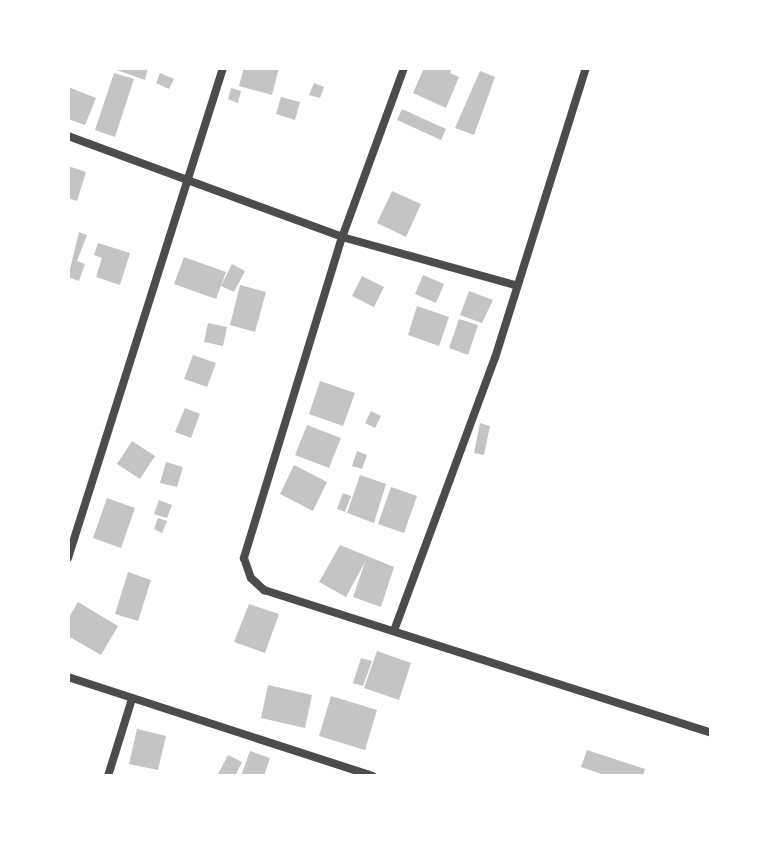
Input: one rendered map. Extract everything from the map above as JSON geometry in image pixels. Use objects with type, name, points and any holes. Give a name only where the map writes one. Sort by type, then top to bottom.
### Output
[{"type":"street","points":[[68,558],[223,68]]},
{"type":"street","points":[[404,68],[342,237],[244,558],[251,578],[264,590],[395,628],[711,733]]},
{"type":"street","points":[[395,628],[495,358],[515,285],[545,210],[586,68]]},
{"type":"street","points":[[68,136],[342,237],[515,285]]},
{"type":"street","points":[[68,677],[372,776]]},
{"type":"street","points":[[108,776],[132,699]]},
{"type":"building","points":[[111,68],[148,68],[145,80]]},
{"type":"building","points":[[244,68],[279,68],[272,95],[239,86]]},
{"type":"building","points":[[424,68],[452,68],[450,73],[459,77],[446,108],[413,93]]},
{"type":"building","points":[[480,71],[495,77],[474,135],[455,128]]},
{"type":"building","points":[[114,73],[134,79],[115,137],[95,130]]},
{"type":"building","points":[[160,73],[174,79],[169,89],[156,83]]},
{"type":"building","points":[[314,83],[324,87],[320,98],[309,95]]},
{"type":"building","points":[[68,87],[96,98],[85,125],[68,119]]},
{"type":"building","points":[[231,88],[241,91],[238,103],[228,99]]},
{"type":"building","points":[[281,97],[300,102],[295,120],[276,114]]},
{"type":"building","points":[[402,109],[446,129],[441,140],[397,120]]},
{"type":"building","points":[[68,166],[86,172],[77,201],[68,198]]},
{"type":"building","points":[[392,191],[421,204],[406,237],[377,223]]},
{"type":"building","points":[[79,232],[87,235],[77,261],[85,264],[79,281],[68,277]]},
{"type":"building","points":[[98,243],[130,253],[120,285],[96,277],[102,258],[94,255]]},
{"type":"building","points":[[184,257],[226,272],[216,299],[174,284]]},
{"type":"building","points":[[232,264],[245,271],[234,292],[221,286]]},
{"type":"building","points":[[423,275],[444,284],[436,303],[415,294]]},
{"type":"building","points":[[362,276],[384,287],[374,307],[352,296]]},
{"type":"building","points":[[240,285],[266,292],[255,332],[230,325]]},
{"type":"building","points":[[469,291],[493,300],[482,323],[460,315]]},
{"type":"building","points":[[417,306],[449,317],[439,346],[408,335]]},
{"type":"building","points":[[459,319],[478,325],[468,355],[449,348]]},
{"type":"building","points":[[208,323],[227,327],[223,346],[204,342]]},
{"type":"building","points":[[193,355],[216,363],[207,387],[184,379]]},
{"type":"building","points":[[320,381],[355,393],[343,426],[309,414]]},
{"type":"building","points":[[185,408],[200,414],[191,438],[175,432]]},
{"type":"building","points":[[371,411],[381,416],[375,428],[365,423]]},
{"type":"building","points":[[480,423],[490,426],[484,455],[474,453]]},
{"type":"building","points":[[307,425],[341,438],[329,468],[295,455]]},
{"type":"building","points":[[132,441],[155,456],[140,479],[117,464]]},
{"type":"building","points":[[357,451],[367,455],[362,469],[352,466]]},
{"type":"building","points":[[166,462],[183,467],[177,487],[160,483]]},
{"type":"building","points":[[294,465],[327,482],[313,511],[280,494]]},
{"type":"building","points":[[360,475],[386,484],[374,523],[347,513]]},
{"type":"building","points":[[391,487],[417,496],[404,533],[378,524]]},
{"type":"building","points":[[343,493],[351,496],[345,512],[337,509]]},
{"type":"building","points":[[107,498],[135,508],[121,548],[93,538]]},
{"type":"building","points":[[159,500],[172,505],[167,518],[154,514]]},
{"type":"building","points":[[158,518],[167,521],[162,533],[154,529]]},
{"type":"building","points":[[340,545],[394,567],[381,607],[353,597],[365,562],[346,597],[319,582]]},
{"type":"building","points":[[128,572],[151,580],[138,621],[115,614]]},
{"type":"building","points":[[78,602],[118,626],[101,655],[68,636],[68,619]]},
{"type":"building","points":[[249,604],[279,614],[265,653],[234,642]]},
{"type":"building","points":[[377,651],[411,663],[399,700],[364,688]]},
{"type":"building","points":[[361,658],[372,661],[363,686],[353,683]]},
{"type":"building","points":[[268,685],[312,695],[305,728],[261,718]]},
{"type":"building","points":[[331,696],[377,710],[365,750],[319,736]]},
{"type":"building","points":[[137,729],[166,736],[158,770],[129,764]]},
{"type":"building","points":[[587,750],[645,769],[643,776],[607,776],[581,767]]},
{"type":"building","points":[[250,751],[270,758],[264,776],[241,776]]},
{"type":"building","points":[[228,755],[242,762],[235,776],[217,776]]}]
